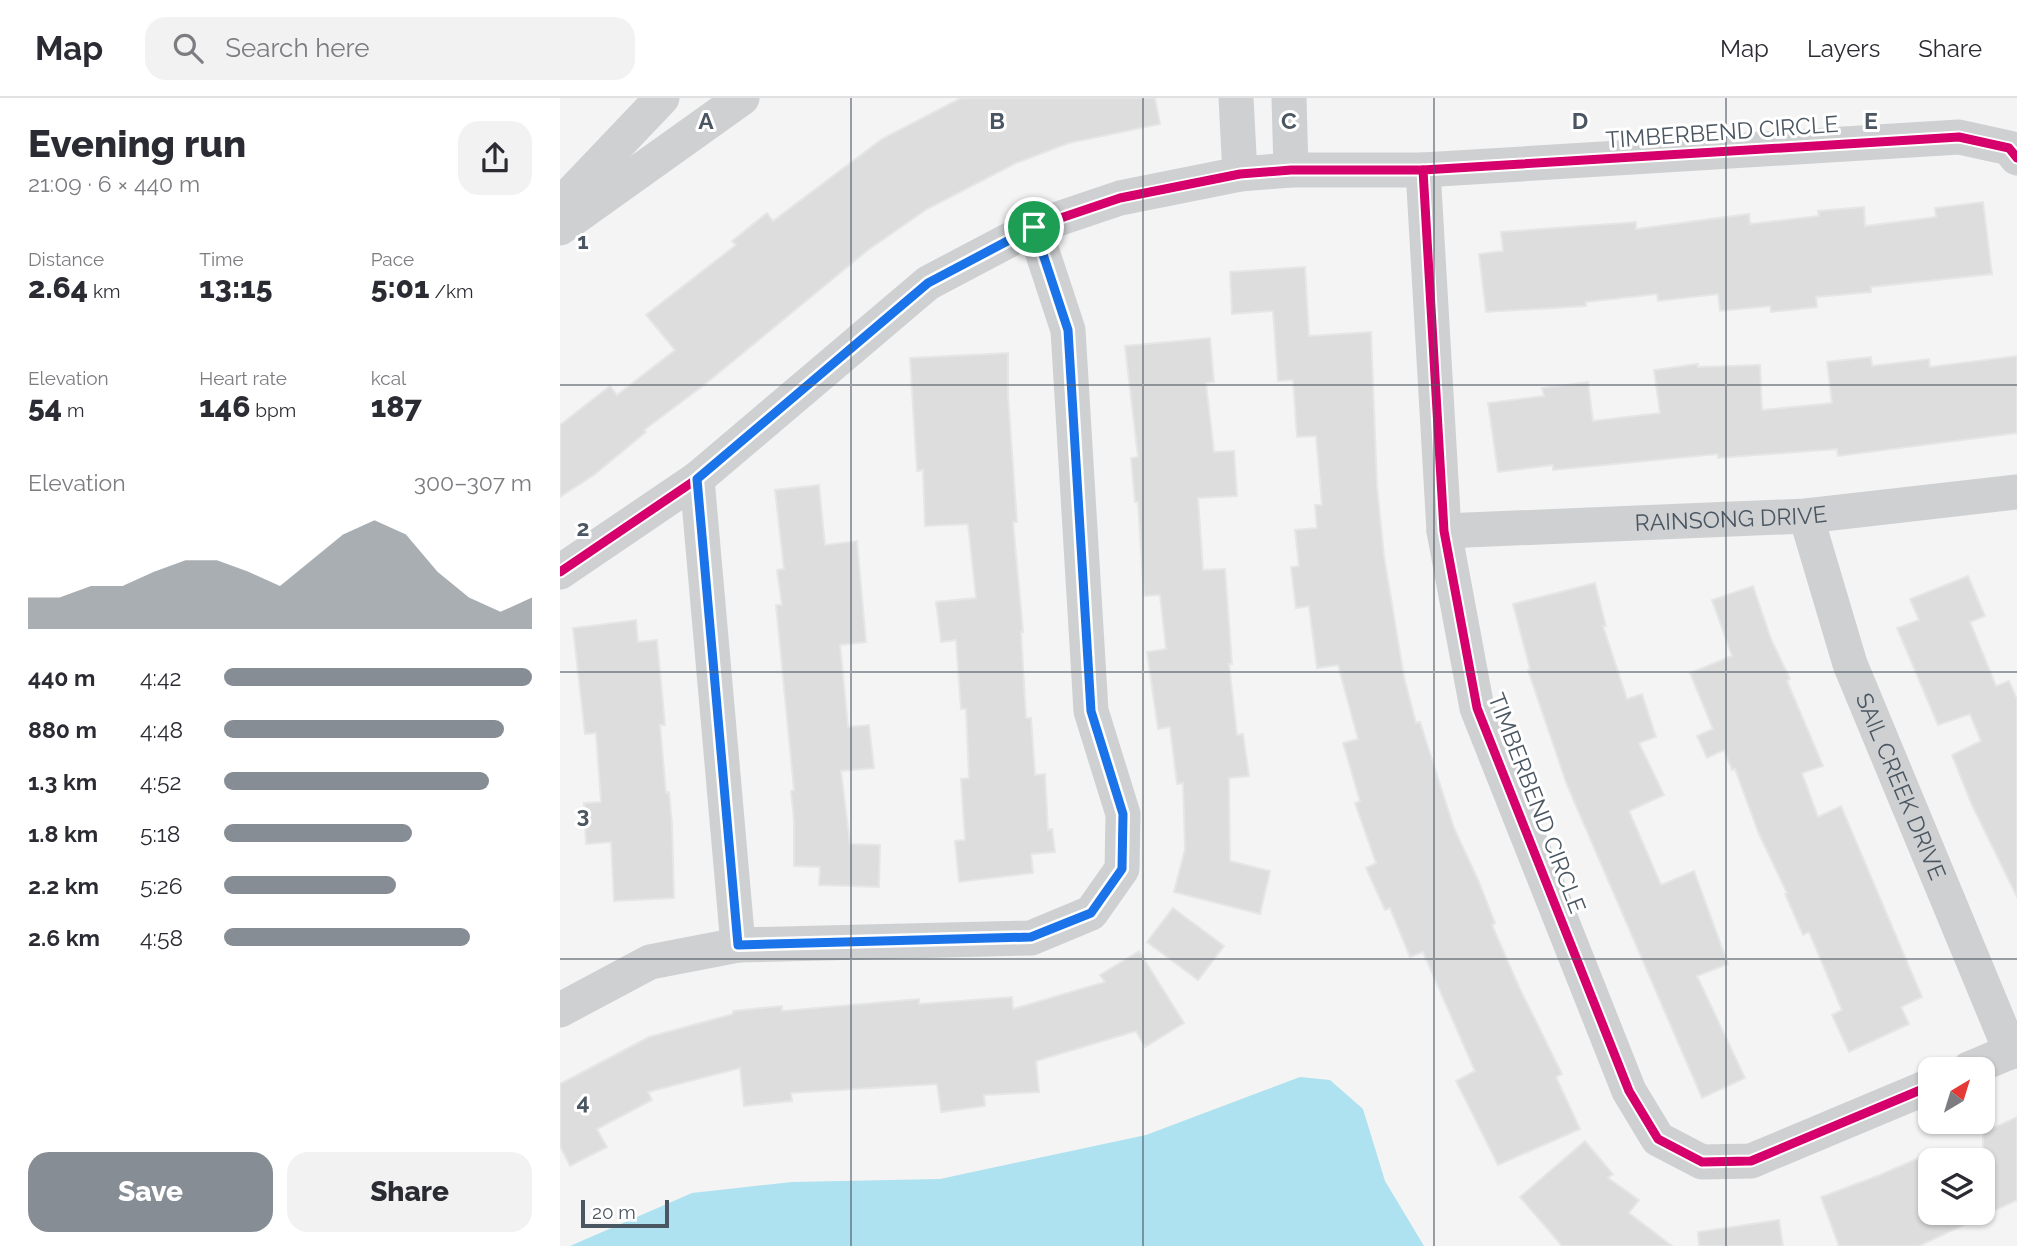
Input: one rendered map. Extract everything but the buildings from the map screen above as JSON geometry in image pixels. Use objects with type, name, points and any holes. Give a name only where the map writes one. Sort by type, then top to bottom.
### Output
[{"type":"street","points":[[560,205],[662,98]]},
{"type":"street","points":[[560,228],[742,98]]},
{"type":"street","points":[[1236,98],[1240,174]]},
{"type":"street","points":[[1289,98],[1291,170]]},
{"type":"street","name":"TIMBERBEND CIRCLE","points":[[560,572],[697,479],[928,283],[1034,227],[1120,198],[1240,174],[1291,170],[1423,170],[1959,137],[2009,148],[2017,158]]},
{"type":"street","name":"TIMBERBEND CIRCLE","points":[[1423,170],[1444,531],[1477,708],[1629,1091],[1658,1139],[1702,1162],[1751,1161],[1918,1091]]},
{"type":"street","points":[[560,1010],[650,962],[738,945],[1031,937],[1091,913],[1122,869],[1123,814],[1091,711],[1068,330],[1034,227]]},
{"type":"street","points":[[697,479],[738,945]]},
{"type":"street","name":"RAINSONG DRIVE","points":[[1444,531],[1806,516],[2017,492]]},
{"type":"street","name":"SAIL CREEK DRIVE","points":[[1806,516],[1850,664],[2014,1050]]},
{"type":"street","points":[[1995,1058],[2014,1050]]},
{"type":"water","points":[[1300,1077],[1330,1080],[1363,1109],[1385,1181],[1424,1246],[570,1246],[692,1193],[792,1182],[940,1179],[1146,1135]]},
{"type":"cycle path","points":[[560,572],[697,479],[928,283],[1034,227],[1120,198],[1240,174],[1291,170],[1423,170],[1959,137],[2009,148],[2017,158]]},
{"type":"cycle path","points":[[1423,170],[1444,531],[1477,708],[1629,1091],[1658,1139],[1702,1162],[1751,1161],[1918,1091]]},
{"type":"route","points":[[1034,227],[1068,330],[1091,711],[1123,814],[1122,869],[1091,913],[1031,937],[738,945],[697,479],[928,283],[1034,227]]}]
